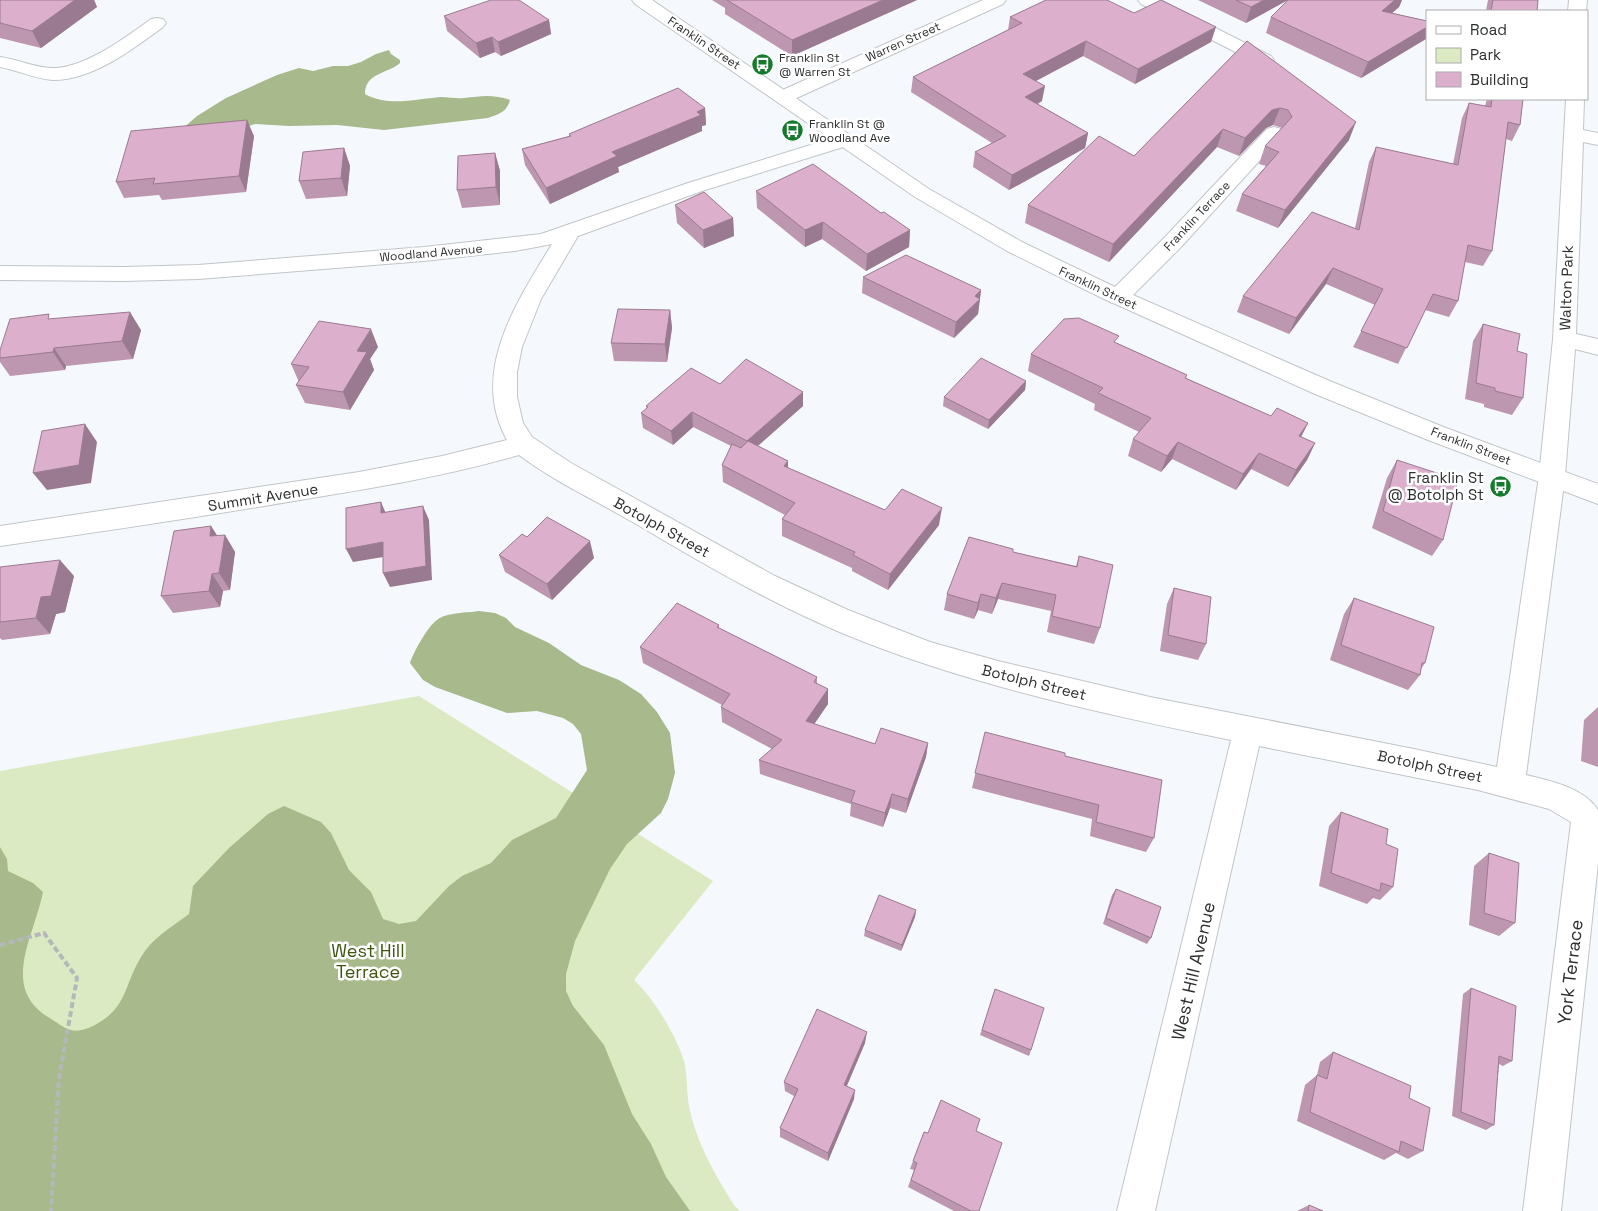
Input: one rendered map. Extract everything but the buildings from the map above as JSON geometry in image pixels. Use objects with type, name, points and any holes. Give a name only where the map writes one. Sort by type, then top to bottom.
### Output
[{"type":"street","name":"Franklin Street","points":[[642,0],[970,223],[1020,251],[1118,297],[1348,398],[1598,494]]},
{"type":"street","name":"Warren Street","points":[[783,97],[997,0]]},
{"type":"street","points":[[1147,0],[1265,60]]},
{"type":"street","points":[[0,62],[45,73],[58,74],[73,71],[157,24]]},
{"type":"street","name":"Walton Park","points":[[1552,476],[1564,339],[1575,100]]},
{"type":"street","name":"Franklin Terrace","points":[[1118,297],[1173,242],[1274,133]]},
{"type":"street","points":[[1574,134],[1598,139]]},
{"type":"street","name":"Woodland Avenue","points":[[0,273],[124,274],[198,272],[481,248],[543,240],[695,187],[846,140]]},
{"type":"street","name":"Botolph Street","points":[[570,232],[521,320],[508,350],[505,375],[507,405],[511,422],[524,444],[585,483],[758,580],[870,632],[937,656],[1000,674],[1106,700],[1248,730],[1429,764],[1510,784]]},
{"type":"street","points":[[1564,339],[1598,347]]},
{"type":"street","name":"Summit Avenue","points":[[0,536],[168,512],[370,479],[485,456],[524,444]]},
{"type":"street","points":[[1510,784],[1552,476]]},
{"type":"street","name":"West Hill Avenue","points":[[1136,1211],[1248,730]]},
{"type":"street","name":"York Terrace","points":[[1510,784],[1564,801],[1582,811],[1587,820],[1542,1211]]},
{"type":"path","points":[[0,945],[44,933],[77,978],[59,1078],[51,1211]]},
{"type":"green space","points":[[389,50],[391,54],[400,60],[400,63],[373,78],[366,87],[365,94],[374,98],[393,101],[441,97],[492,96],[510,100],[509,104],[502,112],[488,118],[384,130],[337,125],[289,126],[255,124],[249,126],[181,130],[197,116],[226,98],[277,75],[299,68],[313,71],[333,66],[348,66]]},
{"type":"green space","name":"West Hill Terrace","points":[[479,611],[495,613],[506,618],[515,627],[549,643],[581,665],[619,680],[641,694],[657,712],[670,733],[675,773],[668,799],[661,813],[627,844],[610,869],[575,941],[566,974],[566,991],[573,1006],[604,1045],[632,1114],[651,1144],[666,1177],[690,1211],[0,1211],[0,847],[7,859],[8,871],[33,883],[43,892],[24,960],[23,976],[26,991],[34,1005],[48,1017],[73,1031],[93,1026],[113,1012],[119,1004],[135,968],[146,950],[163,933],[189,914],[193,886],[229,848],[268,814],[284,806],[321,822],[331,833],[349,870],[371,892],[383,919],[399,924],[416,921],[449,886],[462,876],[491,863],[512,840],[556,818],[587,770],[581,734],[573,724],[563,718],[537,711],[507,713],[435,687],[423,680],[410,663],[421,640],[433,623],[441,617],[452,614]]},
{"type":"green space","name":"West Hill Terrace","points":[[419,696],[713,881],[634,980],[649,996],[664,1018],[681,1051],[686,1073],[689,1105],[698,1137],[714,1171],[734,1205],[740,1211],[0,1211],[0,771]]},
{"type":"place","name":"Franklin St @ Warren St","points":[[763,65]]},
{"type":"place","name":"Franklin St @ Woodland Ave","points":[[793,131]]},
{"type":"place","name":"Franklin St @ Botolph St","points":[[1500,486]]}]
